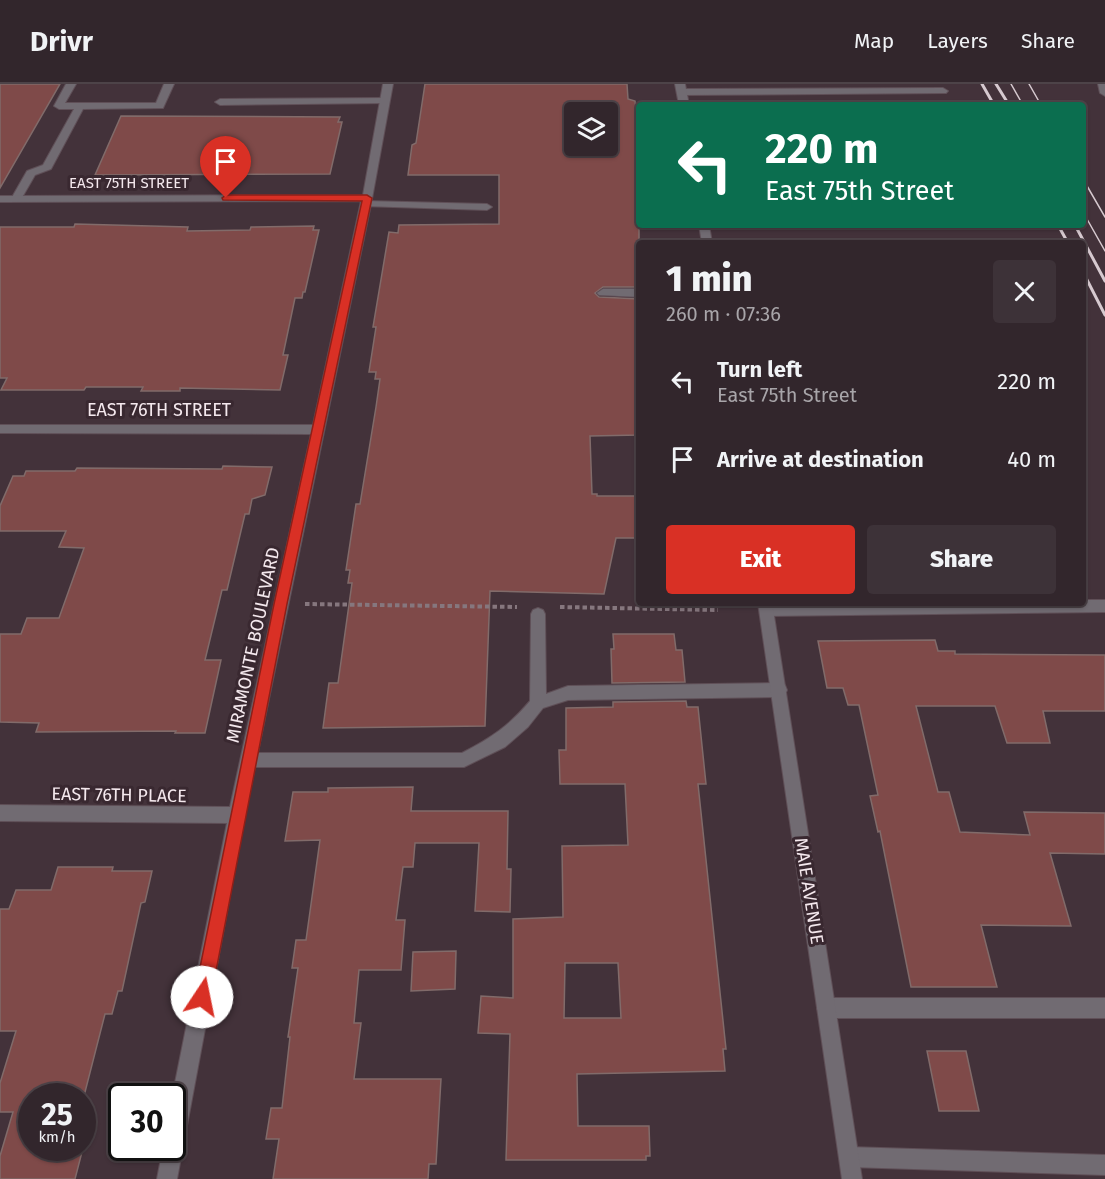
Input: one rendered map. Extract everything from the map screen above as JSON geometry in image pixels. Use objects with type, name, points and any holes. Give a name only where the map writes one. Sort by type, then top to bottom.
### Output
[{"type":"street","points":[[71,84],[59,106],[160,106],[169,84]]},
{"type":"street","name":"MIRAMONTE BOULEVARD","points":[[167,1179],[237,815],[366,201],[388,84]]},
{"type":"street","points":[[1103,84],[1105,93]]},
{"type":"street","points":[[681,88],[943,91]]},
{"type":"street","points":[[220,102],[385,101]]},
{"type":"street","points":[[16,199],[31,173],[47,168],[80,106]]},
{"type":"street","name":"EAST 75TH STREET","points":[[0,199],[366,201],[487,207]]},
{"type":"street","points":[[603,292],[636,293]]},
{"type":"street","name":"EAST 76TH STREET","points":[[0,429],[318,430]]},
{"type":"street","points":[[766,607],[1105,606]]},
{"type":"street","name":"MAIE AVENUE","points":[[766,607],[852,1179]]},
{"type":"street","points":[[533,610],[538,702]]},
{"type":"street","points":[[249,760],[464,760],[499,742],[522,722],[538,702],[568,693],[779,690]]},
{"type":"street","name":"EAST 76TH PLACE","points":[[0,813],[237,815]]},
{"type":"street","points":[[827,1008],[1105,1008]]},
{"type":"street","points":[[849,1157],[1105,1165]]},
{"type":"path","points":[[280,604],[533,610]]},
{"type":"path","points":[[553,607],[718,610]]},
{"type":"building","points":[[0,84],[60,84],[0,188]]},
{"type":"building","points":[[425,84],[627,84],[628,99],[635,101],[636,110],[636,228],[639,228],[639,240],[636,240],[636,287],[603,287],[595,293],[599,297],[636,299],[636,435],[590,436],[592,494],[636,496],[636,538],[616,538],[604,594],[490,591],[485,726],[323,728],[329,683],[338,683],[352,583],[348,583],[350,570],[346,570],[356,504],[360,504],[380,379],[375,379],[376,372],[369,372],[376,327],[373,327],[389,232],[398,233],[399,225],[499,224],[499,175],[408,175],[412,145],[416,143]]},
{"type":"building","points":[[121,116],[340,117],[338,122],[342,122],[330,174],[95,175]]},
{"type":"building","points":[[75,224],[188,227],[187,231],[314,226],[313,230],[319,230],[305,292],[302,298],[295,298],[283,355],[288,355],[280,390],[180,388],[180,391],[141,391],[143,387],[86,387],[84,390],[1,390],[7,378],[0,378],[0,227],[74,227]]},
{"type":"building","points":[[223,466],[272,467],[265,495],[252,499],[249,514],[245,514],[227,590],[222,590],[205,660],[221,660],[205,733],[175,733],[176,731],[36,732],[39,723],[0,722],[0,634],[21,634],[27,618],[59,618],[84,548],[59,547],[66,531],[0,531],[0,506],[13,476],[24,476],[26,471],[75,471],[77,468],[222,469]]},
{"type":"building","points":[[613,634],[674,634],[676,650],[682,650],[685,682],[612,683]]},
{"type":"building","points":[[935,640],[938,651],[955,651],[955,654],[1105,655],[1105,711],[1043,711],[1050,743],[1007,743],[995,706],[916,706],[938,792],[949,792],[960,832],[1030,835],[1024,812],[1105,813],[1105,854],[1050,853],[1071,926],[981,925],[997,987],[911,987],[880,831],[878,832],[870,796],[878,795],[859,705],[848,705],[843,688],[827,688],[818,641]]},
{"type":"building","points":[[686,701],[687,707],[698,707],[706,784],[698,784],[726,1049],[723,1049],[725,1071],[577,1074],[578,1126],[649,1126],[650,1156],[646,1156],[646,1160],[506,1160],[510,1034],[478,1033],[481,996],[513,998],[513,919],[563,917],[562,846],[628,845],[625,784],[560,784],[559,750],[566,750],[566,708],[613,707],[613,702]],"holes":[[[565,963],[618,963],[621,1018],[564,1018]]]},
{"type":"building","points":[[413,787],[411,811],[508,811],[507,869],[511,869],[510,912],[475,911],[479,843],[415,843],[413,867],[403,867],[396,920],[405,920],[401,970],[359,970],[354,1023],[361,1023],[354,1079],[441,1079],[436,1164],[429,1164],[428,1179],[273,1179],[279,1139],[266,1139],[271,1108],[282,1108],[290,1037],[288,1037],[298,968],[292,968],[296,940],[306,940],[320,840],[285,841],[293,792],[328,792],[328,788]]},
{"type":"building","points":[[58,867],[113,867],[112,871],[152,871],[145,902],[141,903],[122,991],[118,991],[112,1014],[105,1014],[87,1083],[18,1083],[18,1161],[80,1161],[75,1179],[0,1179],[0,1156],[13,1112],[0,1112],[0,1083],[16,1031],[0,1031],[0,909],[9,909],[16,890],[51,890]]},
{"type":"building","points":[[456,951],[455,989],[411,991],[413,952]]},
{"type":"building","points":[[927,1051],[966,1051],[979,1111],[939,1111]]},
{"type":"tram line","points":[[1011,84],[1021,102]]},
{"type":"tram line","points":[[1029,84],[1039,102]]},
{"type":"tram line","points":[[1086,184],[1105,217]]},
{"type":"tram line","points":[[1086,217],[1105,251]]},
{"type":"railway","points":[[982,84],[992,102]]},
{"type":"railway","points":[[996,84],[1007,102]]},
{"type":"railway","points":[[1060,228],[1066,240]]},
{"type":"railway","points":[[1077,228],[1083,240]]},
{"type":"railway","points":[[1086,246],[1105,281]]},
{"type":"railway","points":[[1086,278],[1105,315]]},
{"type":"route","points":[[202,997],[280,604],[367,198],[226,198]]}]
